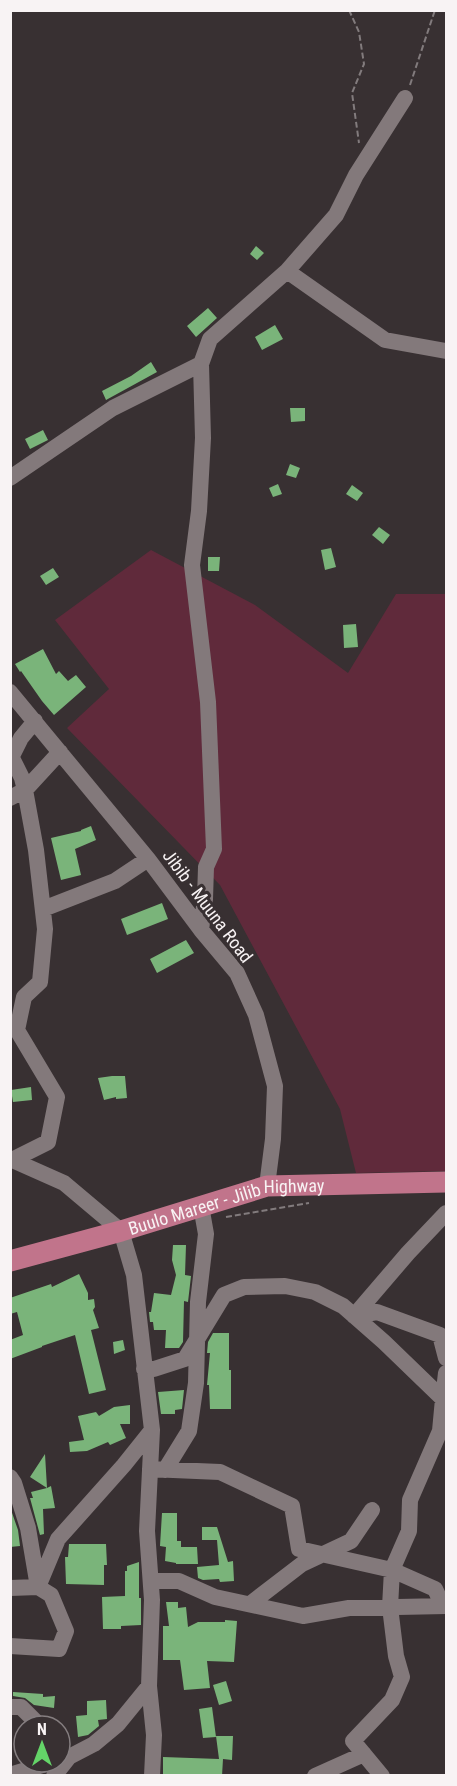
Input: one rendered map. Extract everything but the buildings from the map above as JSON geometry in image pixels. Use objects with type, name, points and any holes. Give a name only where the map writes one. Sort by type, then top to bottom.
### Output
[{"type":"main road","name":"Buulo Mareer - Jilib Highway","points":[[10,1261],[121,1231],[267,1186],[447,1182]]},
{"type":"street","points":[[201,930],[206,867],[214,849],[208,702],[192,565],[200,512],[203,448],[201,364],[210,339],[287,271],[336,215],[363,164],[405,98]]},
{"type":"street","points":[[287,271],[385,340],[447,351]]},
{"type":"street","points":[[10,478],[113,408],[201,364]]},
{"type":"street","name":"Jibib - Muuna Road","points":[[10,692],[148,859],[201,930],[237,973],[256,1015],[275,1086],[273,1139],[267,1186]]},
{"type":"street","points":[[12,1159],[48,1142],[57,1097],[14,1031],[24,997],[40,982],[45,929],[36,850],[18,794],[22,778],[11,759],[21,738],[35,721]]},
{"type":"street","points":[[18,794],[60,752]]},
{"type":"street","points":[[43,909],[115,881],[148,859]]},
{"type":"street","points":[[12,1159],[64,1183],[121,1231],[134,1275],[158,1470],[147,1531],[152,1600],[149,1686],[154,1735],[152,1776]]},
{"type":"street","points":[[158,1470],[189,1431],[195,1383],[198,1302],[206,1234],[201,1206]]},
{"type":"street","points":[[354,1316],[408,1253],[447,1213]]},
{"type":"street","points":[[144,1370],[185,1359],[224,1295],[244,1287],[285,1286],[315,1292],[342,1306],[384,1342],[443,1400]]},
{"type":"street","points":[[354,1316],[377,1312],[443,1334],[447,1358]]},
{"type":"street","points":[[382,1776],[352,1741],[392,1700],[402,1677],[396,1656],[390,1607],[392,1570],[409,1531],[410,1500],[443,1430],[443,1400],[447,1373]]},
{"type":"street","points":[[38,1587],[58,1539],[152,1430]]},
{"type":"street","points":[[151,1581],[179,1581],[215,1597],[303,1616],[349,1608],[445,1606],[435,1589],[392,1570],[299,1549],[292,1506],[220,1472],[158,1470]]},
{"type":"street","points":[[10,1477],[28,1528],[38,1587]]},
{"type":"street","points":[[250,1604],[302,1564],[351,1541],[372,1510]]},
{"type":"street","points":[[10,1588],[38,1587],[51,1594],[66,1631],[58,1649],[10,1646]]},
{"type":"street","points":[[72,1751],[94,1744],[118,1724],[149,1686]]},
{"type":"street","points":[[10,1707],[21,1707],[28,1714]]},
{"type":"street","points":[[315,1776],[364,1754]]},
{"type":"path","points":[[349,10],[359,32],[364,64],[352,93],[363,164]]},
{"type":"path","points":[[405,98],[435,10]]},
{"type":"path","points":[[224,1218],[315,1202]]},
{"type":"shaded area","points":[[151,550],[255,605],[348,673],[396,594],[446,594],[446,1171],[356,1173],[340,1109],[220,885],[67,728],[109,689],[55,620]]}]
